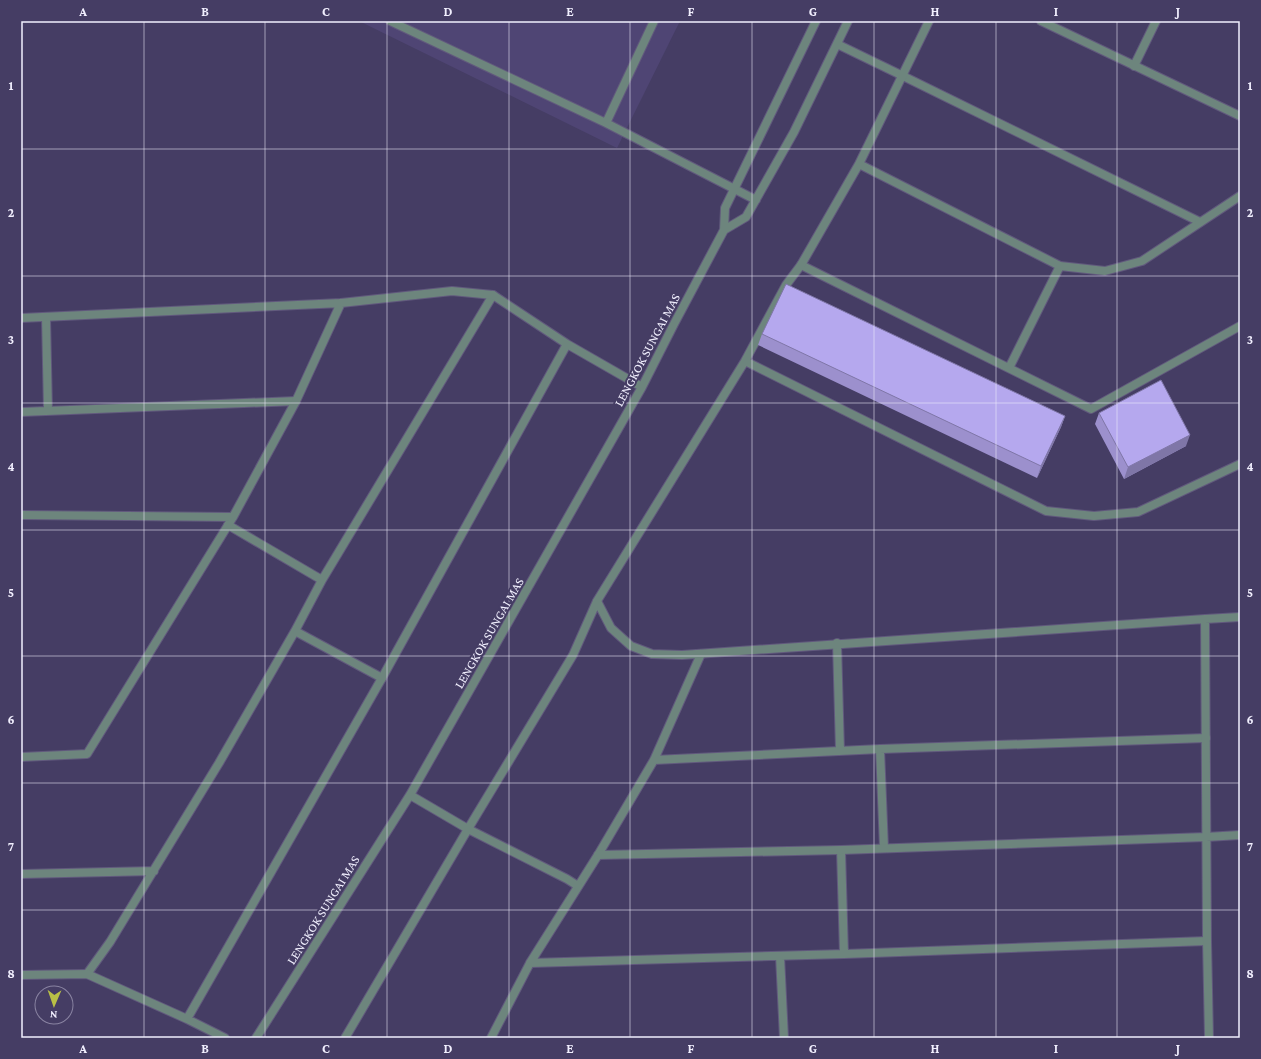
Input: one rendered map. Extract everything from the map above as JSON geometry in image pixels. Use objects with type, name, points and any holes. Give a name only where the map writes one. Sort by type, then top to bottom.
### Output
[{"type":"street","points":[[390,21],[606,123],[733,190],[756,200]]},
{"type":"street","points":[[606,123],[654,21]]},
{"type":"street","name":"LENGKOK SUNGAI MAS","points":[[256,1038],[410,795],[642,387],[724,230],[725,208],[816,21]]},
{"type":"street","points":[[724,230],[746,217],[794,132],[848,21]]},
{"type":"street","points":[[345,1038],[468,829],[573,655],[597,601],[745,361],[786,285],[802,265],[859,164],[929,21]]},
{"type":"street","points":[[1041,21],[1052,23],[1134,66],[1239,114]]},
{"type":"street","points":[[1134,66],[1156,21]]},
{"type":"street","points":[[837,44],[1200,222]]},
{"type":"street","points":[[859,164],[1060,266],[1105,271],[1142,260],[1240,196]]},
{"type":"street","points":[[802,265],[1092,409],[1240,326]]},
{"type":"street","points":[[1009,368],[1060,266]]},
{"type":"street","points":[[21,318],[341,303],[452,291],[493,295],[567,344],[642,387]]},
{"type":"street","points":[[87,974],[110,942],[219,763],[295,631],[322,580],[493,295]]},
{"type":"street","points":[[21,757],[87,754],[232,518],[296,401],[341,303]]},
{"type":"street","points":[[46,317],[48,411]]},
{"type":"street","points":[[187,1019],[382,678],[567,344]]},
{"type":"street","points":[[745,361],[1046,511],[1094,516],[1138,512],[1240,464]]},
{"type":"street","points":[[21,412],[296,401]]},
{"type":"street","points":[[21,515],[232,518]]},
{"type":"street","points":[[228,525],[322,580]]},
{"type":"street","points":[[597,601],[611,628],[631,646],[652,654],[682,655],[1240,617]]},
{"type":"street","points":[[1205,619],[1209,1038]]},
{"type":"street","points":[[295,631],[382,678]]},
{"type":"street","points":[[837,644],[840,751]]},
{"type":"street","points":[[491,1038],[530,963],[598,855],[654,760],[702,654]]},
{"type":"street","points":[[654,760],[880,749],[1206,738]]},
{"type":"street","points":[[880,749],[884,848]]},
{"type":"street","points":[[410,795],[468,829],[567,878],[578,886]]},
{"type":"street","points":[[598,855],[841,850],[1240,835]]},
{"type":"street","points":[[841,850],[844,954]]},
{"type":"street","points":[[21,874],[154,871]]},
{"type":"street","points":[[530,963],[844,954],[1207,941]]},
{"type":"street","points":[[780,956],[784,1038]]},
{"type":"street","points":[[21,976],[87,974],[187,1019],[225,1038]]},
{"type":"shaded area","points":[[359,21],[680,21],[617,148]]},
{"type":"building","points":[[786,284],[1065,416],[1041,466],[762,334]]},
{"type":"building","points":[[1161,380],[1190,435],[1128,467],[1099,413]]}]
